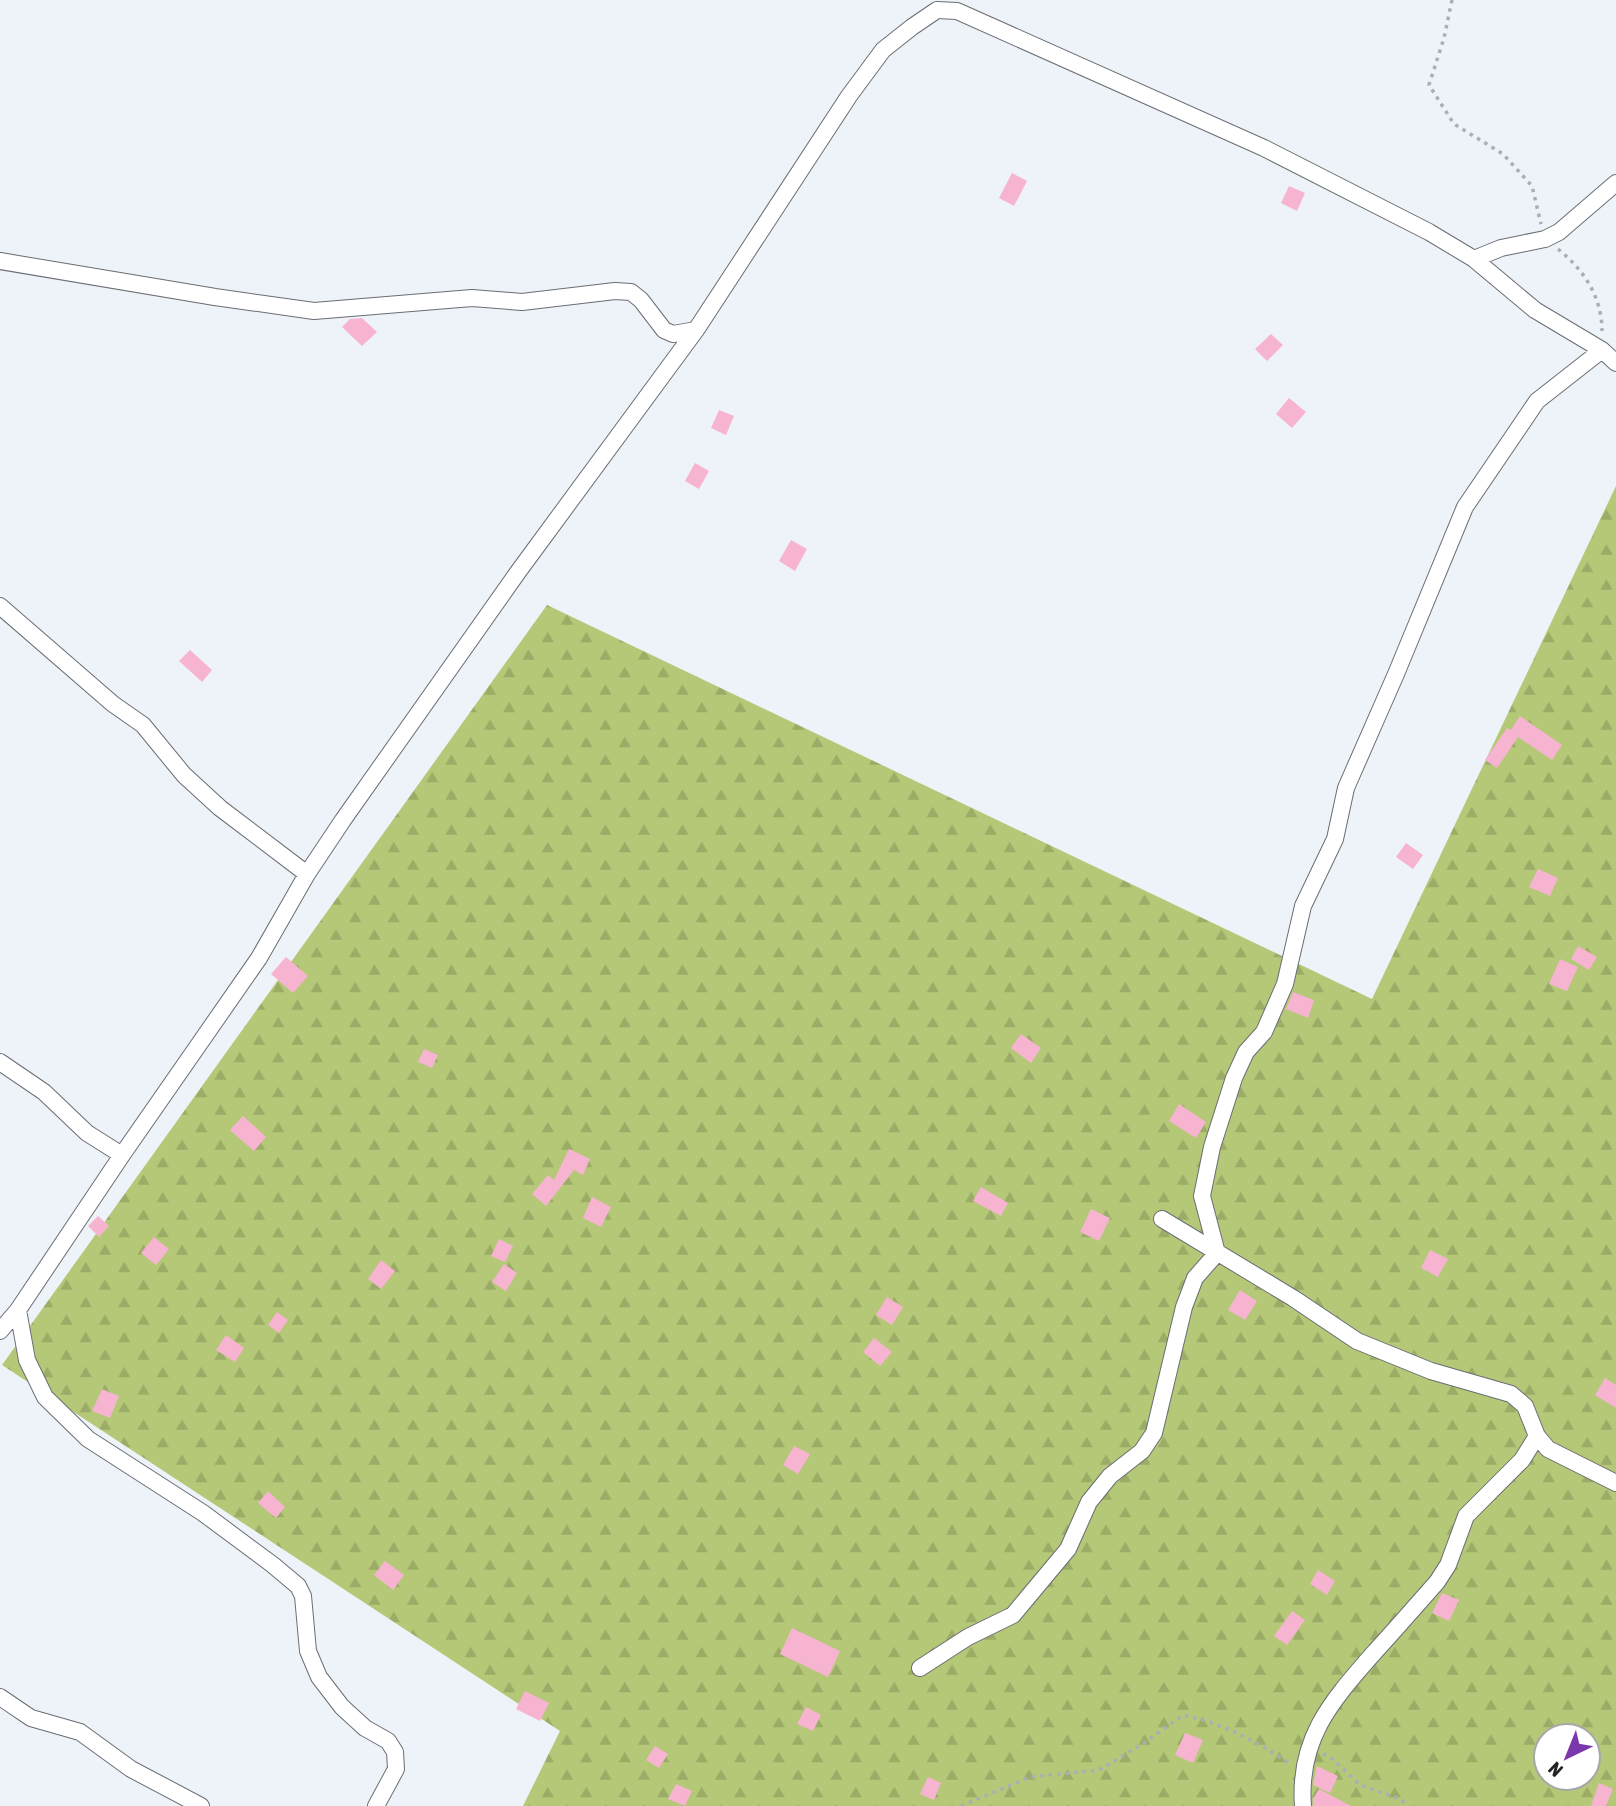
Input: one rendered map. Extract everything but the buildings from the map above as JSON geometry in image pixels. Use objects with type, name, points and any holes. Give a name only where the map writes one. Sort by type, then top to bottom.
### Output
[{"type":"street","points":[[0,1331],[18,1310],[122,1155],[260,958],[307,874],[399,739],[696,330],[849,96],[883,50],[937,10],[957,11],[1251,142],[1417,226],[1474,259],[1535,310],[1602,351],[1616,363]]},
{"type":"street","points":[[1474,259],[1501,248],[1545,239],[1559,232],[1616,183]]},
{"type":"street","points":[[0,261],[215,297],[314,310],[472,298],[522,302],[615,291],[631,292],[641,300],[664,330],[673,334],[696,330]]},
{"type":"street","points":[[1217,1252],[1202,1196],[1212,1147],[1234,1078],[1246,1052],[1264,1032],[1285,984],[1303,906],[1335,839],[1346,788],[1465,506],[1537,401],[1602,351]]},
{"type":"street","points":[[0,606],[113,704],[143,725],[184,775],[220,808],[307,874]]},
{"type":"street","points":[[0,1062],[44,1092],[87,1133],[122,1155]]},
{"type":"street","points":[[1162,1219],[1357,1341],[1431,1371],[1511,1394],[1525,1406],[1537,1437],[1548,1449],[1616,1483]]},
{"type":"street","points":[[920,1668],[968,1637],[1013,1615],[1068,1549],[1089,1502],[1110,1476],[1142,1451],[1154,1433],[1184,1307],[1195,1278],[1217,1252]]},
{"type":"street","points":[[18,1310],[27,1360],[44,1397],[88,1439],[203,1513],[274,1565],[298,1587],[303,1596],[308,1651],[319,1676],[342,1707],[365,1728],[388,1741],[395,1752],[396,1769],[376,1806]]},
{"type":"street","points":[[1303,1806],[1302,1790],[1307,1750],[1321,1718],[1339,1693],[1437,1582],[1448,1566],[1466,1516],[1522,1460],[1537,1437]]},
{"type":"street","points":[[0,1696],[31,1718],[79,1732],[131,1769],[201,1806]]},
{"type":"path","points":[[1452,0],[1429,85],[1454,124],[1503,154],[1532,186],[1545,239],[1564,254],[1590,282],[1602,317],[1602,351]]},
{"type":"path","points":[[961,1806],[1030,1777],[1099,1770],[1183,1715],[1214,1722],[1258,1743],[1294,1766],[1307,1750],[1329,1756],[1360,1784],[1399,1799],[1409,1806]]},
{"type":"green space","points":[[1616,486],[1616,1806],[523,1806],[560,1731],[2,1365],[547,605],[1372,999]]}]
